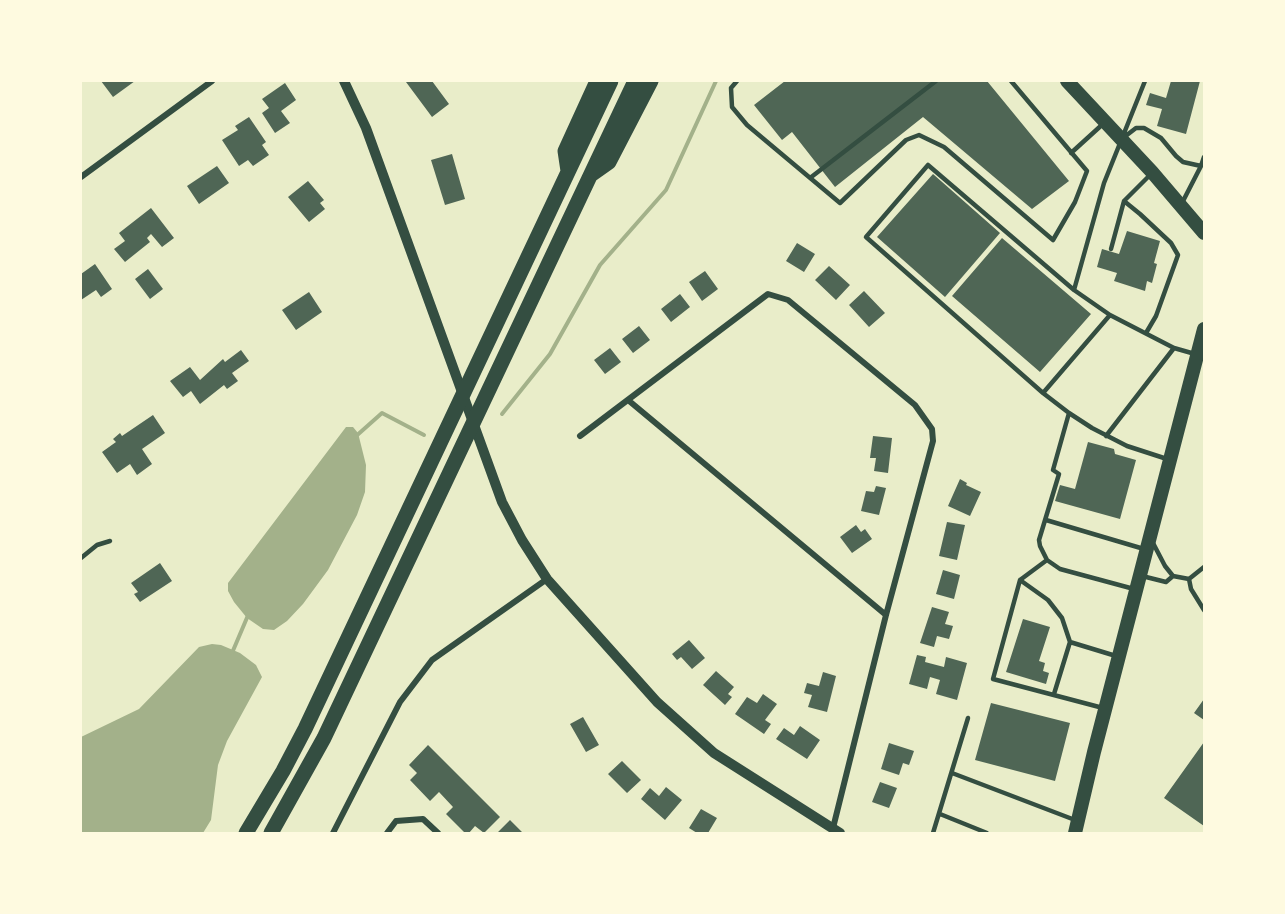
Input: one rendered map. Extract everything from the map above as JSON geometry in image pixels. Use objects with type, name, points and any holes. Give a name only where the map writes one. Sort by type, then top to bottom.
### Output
[{"type":"highway","points":[[568,171],[565,151],[597,81]]},
{"type":"highway","points":[[246,833],[283,771],[309,720],[611,81]]},
{"type":"highway","points":[[271,833],[302,781],[328,729],[635,81]]},
{"type":"highway","points":[[592,174],[609,162],[651,81]]},
{"type":"main road","points":[[1067,81],[1152,172],[1204,233]]},
{"type":"main road","points":[[1076,827],[1204,329]]},
{"type":"street","points":[[81,177],[212,81]]},
{"type":"street","points":[[344,81],[366,128],[502,502],[522,540],[547,579],[657,702],[714,753],[837,831],[886,615],[933,441],[932,429],[915,405],[788,300],[768,294],[580,435]]},
{"type":"street","points":[[628,400],[886,615]]},
{"type":"street","points":[[333,833],[400,702],[432,660],[547,579]]},
{"type":"street","points":[[387,833],[396,821],[423,819],[438,833]]},
{"type":"lane","points":[[737,81],[731,88],[732,107],[747,125],[840,203],[906,140],[919,135],[944,147],[1053,240],[1075,202],[1087,171],[1011,81]]},
{"type":"lane","points":[[810,178],[936,81]]},
{"type":"lane","points":[[1074,290],[1104,183],[1145,81]]},
{"type":"lane","points":[[1071,153],[1104,123]]},
{"type":"lane","points":[[1120,139],[1136,128],[1144,128],[1161,138],[1183,162],[1202,166]]},
{"type":"lane","points":[[1181,206],[1202,166],[1204,157]]},
{"type":"lane","points":[[1170,460],[1127,446],[1069,413],[1043,393],[866,237],[928,165],[1074,290],[1110,315],[1174,348],[1197,355]]},
{"type":"lane","points":[[1111,249],[1124,201],[1152,172]]},
{"type":"lane","points":[[1124,201],[1171,243],[1179,255],[1156,316],[1146,333]]},
{"type":"lane","points":[[1043,393],[1110,315]]},
{"type":"lane","points":[[1106,436],[1174,348]]},
{"type":"lane","points":[[1069,413],[1053,470],[1059,474],[1040,546],[1047,560],[1060,569],[1136,589]]},
{"type":"lane","points":[[1046,520],[1148,543],[1173,576],[1189,579],[1204,567]]},
{"type":"lane","points":[[81,558],[97,546],[110,541]]},
{"type":"lane","points":[[1047,560],[1020,580],[993,679],[1105,709]]},
{"type":"lane","points":[[1139,575],[1166,582],[1173,576]]},
{"type":"lane","points":[[1189,579],[1191,589],[1204,610]]},
{"type":"lane","points":[[1020,580],[1048,600],[1062,618],[1070,642],[1054,694]]},
{"type":"lane","points":[[1070,642],[1119,657]]},
{"type":"lane","points":[[933,833],[968,718]]},
{"type":"lane","points":[[952,773],[1076,827]]},
{"type":"lane","points":[[940,814],[987,833]]},
{"type":"shaded area","points":[[346,427],[353,427],[358,433],[366,465],[365,492],[357,515],[328,570],[303,604],[287,621],[274,630],[263,629],[247,618],[234,602],[228,591],[228,583]]},
{"type":"shaded area","points":[[212,644],[221,645],[240,653],[256,665],[262,677],[227,741],[218,765],[211,820],[203,833],[81,833],[81,737],[139,709],[199,647]]},
{"type":"building","points":[[101,81],[135,81],[113,97]]},
{"type":"building","points":[[407,81],[432,81],[449,104],[432,117]]},
{"type":"building","points":[[785,81],[987,81],[1069,181],[1032,209],[923,117],[835,187],[792,132],[782,140],[754,105]]},
{"type":"building","points":[[1171,81],[1200,81],[1186,134],[1157,126],[1162,109],[1146,105],[1150,93],[1166,98]]},
{"type":"building","points":[[285,83],[296,100],[281,111],[290,123],[275,133],[262,113],[269,108],[262,99]]},
{"type":"building","points":[[249,117],[266,142],[262,145],[269,155],[253,166],[248,160],[239,166],[222,140],[238,130],[235,126]]},
{"type":"building","points":[[452,154],[465,199],[445,205],[431,160]]},
{"type":"building","points":[[217,166],[229,183],[199,204],[187,186]]},
{"type":"building","points":[[933,174],[1000,233],[945,297],[877,237]]},
{"type":"building","points":[[308,181],[324,200],[320,203],[325,209],[309,222],[288,197]]},
{"type":"building","points":[[151,208],[174,238],[162,247],[151,234],[147,238],[150,242],[125,262],[114,249],[125,241],[119,233]]},
{"type":"building","points":[[1127,231],[1160,241],[1152,283],[1147,281],[1145,291],[1114,281],[1117,273],[1097,267],[1102,249],[1119,254]]},
{"type":"building","points":[[1002,238],[1091,314],[1040,372],[952,296]]},
{"type":"building","points":[[797,243],[815,254],[804,272],[786,261]]},
{"type":"building","points":[[95,264],[112,289],[101,297],[96,290],[81,300],[81,274]]},
{"type":"building","points":[[829,266],[850,285],[836,300],[815,280]]},
{"type":"building","points":[[148,269],[163,289],[150,299],[135,279]]},
{"type":"building","points":[[705,271],[718,289],[702,301],[689,282]]},
{"type":"building","points":[[864,291],[885,313],[869,327],[849,305]]},
{"type":"building","points":[[309,292],[322,312],[296,330],[282,310]]},
{"type":"building","points":[[680,294],[690,307],[671,322],[661,309]]},
{"type":"building","points":[[639,326],[650,340],[633,353],[622,339]]},
{"type":"building","points":[[610,348],[621,362],[605,374],[594,360]]},
{"type":"building","points":[[241,350],[249,361],[232,373],[238,381],[227,389],[224,385],[200,404],[191,391],[183,397],[170,381],[190,367],[200,380],[223,359],[225,362]]},
{"type":"building","points":[[153,415],[165,433],[142,449],[152,464],[137,475],[130,464],[117,473],[102,452],[116,442],[113,439],[120,433],[122,436]]},
{"type":"building","points":[[873,436],[892,438],[888,473],[874,471],[876,458],[870,458]]},
{"type":"building","points":[[1088,442],[1114,449],[1115,454],[1136,460],[1120,519],[1055,501],[1060,485],[1075,489]]},
{"type":"building","points":[[960,479],[967,483],[966,485],[981,492],[970,516],[948,506]]},
{"type":"building","points":[[876,486],[886,488],[879,515],[861,511],[866,491],[874,492]]},
{"type":"building","points":[[947,522],[965,525],[957,560],[939,556]]},
{"type":"building","points":[[856,525],[861,532],[865,529],[872,539],[852,553],[840,537]]},
{"type":"building","points":[[160,563],[172,581],[140,602],[134,594],[138,592],[131,583]]},
{"type":"building","points":[[943,570],[960,575],[954,599],[936,594]]},
{"type":"building","points":[[932,607],[949,612],[945,624],[953,626],[949,639],[937,636],[934,647],[920,643]]},
{"type":"building","points":[[1023,619],[1050,627],[1039,661],[1045,663],[1043,671],[1049,673],[1046,684],[1006,672]]},
{"type":"building","points":[[689,640],[705,658],[692,669],[681,657],[677,660],[672,654]]},
{"type":"building","points":[[917,655],[926,657],[925,662],[944,667],[946,657],[967,663],[957,700],[936,694],[940,680],[930,677],[927,689],[909,684]]},
{"type":"building","points":[[716,671],[734,687],[728,694],[732,697],[725,705],[703,685]]},
{"type":"building","points":[[823,672],[836,676],[827,712],[808,707],[812,695],[804,693],[807,683],[819,686]]},
{"type":"building","points":[[763,694],[777,704],[765,720],[771,724],[764,734],[735,714],[747,697],[757,703]]},
{"type":"building","points":[[1204,699],[1204,720],[1194,713]]},
{"type":"building","points":[[991,703],[1070,723],[1055,781],[975,760]]},
{"type":"building","points":[[583,717],[599,745],[586,752],[570,724]]},
{"type":"building","points":[[800,726],[820,740],[807,759],[776,739],[784,728],[794,735]]},
{"type":"building","points":[[1204,742],[1204,826],[1164,798]]},
{"type":"building","points":[[889,743],[914,751],[909,765],[903,763],[899,775],[881,769]]},
{"type":"building","points":[[428,745],[500,817],[484,833],[475,826],[469,833],[465,833],[446,814],[453,807],[439,792],[430,801],[410,780],[417,773],[409,765]]},
{"type":"building","points":[[622,761],[641,780],[627,793],[608,774]]},
{"type":"building","points":[[880,782],[897,788],[889,808],[872,802]]},
{"type":"building","points":[[666,787],[682,800],[665,820],[641,799],[650,788],[659,796]]},
{"type":"building","points":[[701,809],[717,818],[708,833],[697,833],[689,828]]},
{"type":"building","points":[[510,820],[523,833],[497,833]]},
{"type":"waterway","points":[[502,414],[550,354],[600,265],[666,190],[716,81]]},
{"type":"waterway","points":[[355,437],[382,413],[424,435]]},
{"type":"waterway","points":[[232,653],[249,613]]}]
